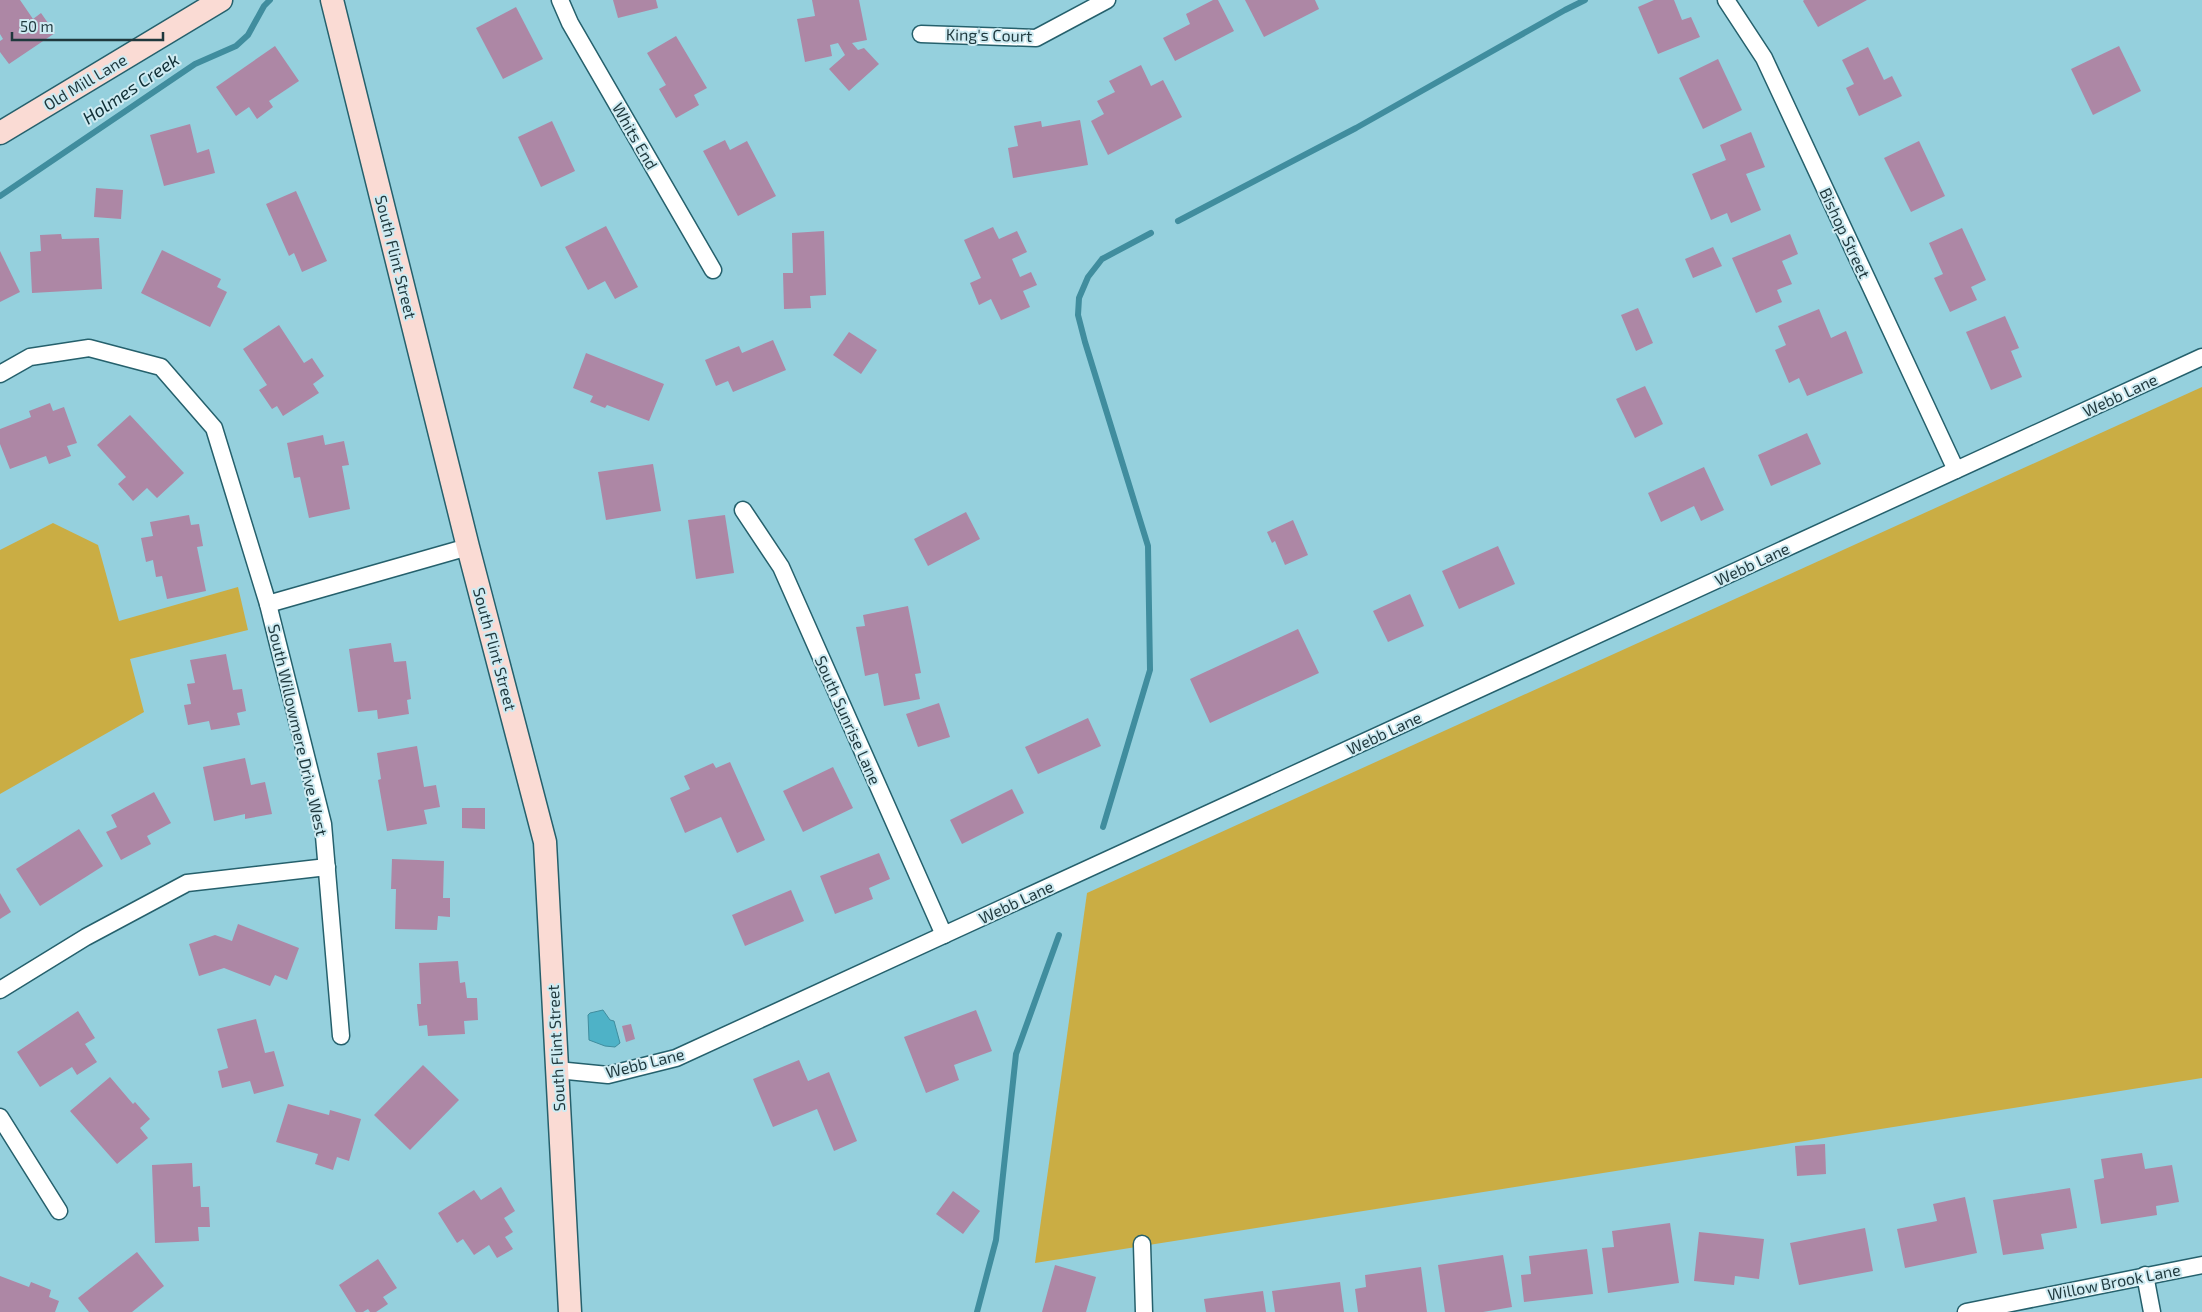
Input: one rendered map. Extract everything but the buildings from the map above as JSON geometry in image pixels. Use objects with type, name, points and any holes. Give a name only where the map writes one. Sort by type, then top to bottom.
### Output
[{"type":"main road","name":"Old Mill Lane","points":[[0,134],[222,0]]},
{"type":"main road","name":"South Flint Street","points":[[332,0],[468,547],[545,842],[570,1312]]},
{"type":"street","name":"Whits End","points":[[560,0],[575,32],[713,270]]},
{"type":"street","name":"King's Court","points":[[921,34],[1036,38],[1107,0]]},
{"type":"street","name":"Bishop Street","points":[[1726,0],[1764,58],[1956,470]]},
{"type":"street","name":"South Willowmere Drive West","points":[[0,374],[30,357],[89,348],[162,367],[214,428],[268,604],[323,824],[340,1036]]},
{"type":"street","name":"Webb Lane","points":[[557,1070],[608,1075],[676,1058],[2202,357]]},
{"type":"street","name":"South Sunrise Lane","points":[[743,510],[781,567],[944,935]]},
{"type":"street","name":"South Willowmere Drive West","points":[[268,604],[468,547]]},
{"type":"street","points":[[0,990],[86,937],[187,883],[327,867]]},
{"type":"street","points":[[0,1117],[59,1211]]},
{"type":"street","points":[[1142,1244],[1144,1312]]},
{"type":"street","name":"Willow Brook Lane","points":[[1966,1312],[2202,1265]]},
{"type":"street","points":[[2145,1275],[2152,1312]]},
{"type":"shaded area","points":[[2202,387],[2202,1078],[1035,1263],[1087,893]]},
{"type":"shaded area","points":[[53,523],[98,545],[119,621],[238,587],[248,630],[130,659],[144,712],[0,794],[0,550]]},
{"type":"water","points":[[603,1010],[610,1020],[614,1021],[620,1043],[615,1047],[605,1046],[589,1040],[588,1015]]},
{"type":"waterway","name":"Holmes Creek","points":[[0,196],[195,64],[236,46],[248,35],[264,6],[270,0]]},
{"type":"waterway","points":[[1178,221],[1356,128],[1585,0]]},
{"type":"waterway","points":[[1103,827],[1150,670],[1148,546],[1085,342],[1078,315],[1079,298],[1088,277],[1102,259],[1151,233]]},
{"type":"waterway","points":[[977,1312],[996,1240],[1016,1054],[1059,935]]}]
